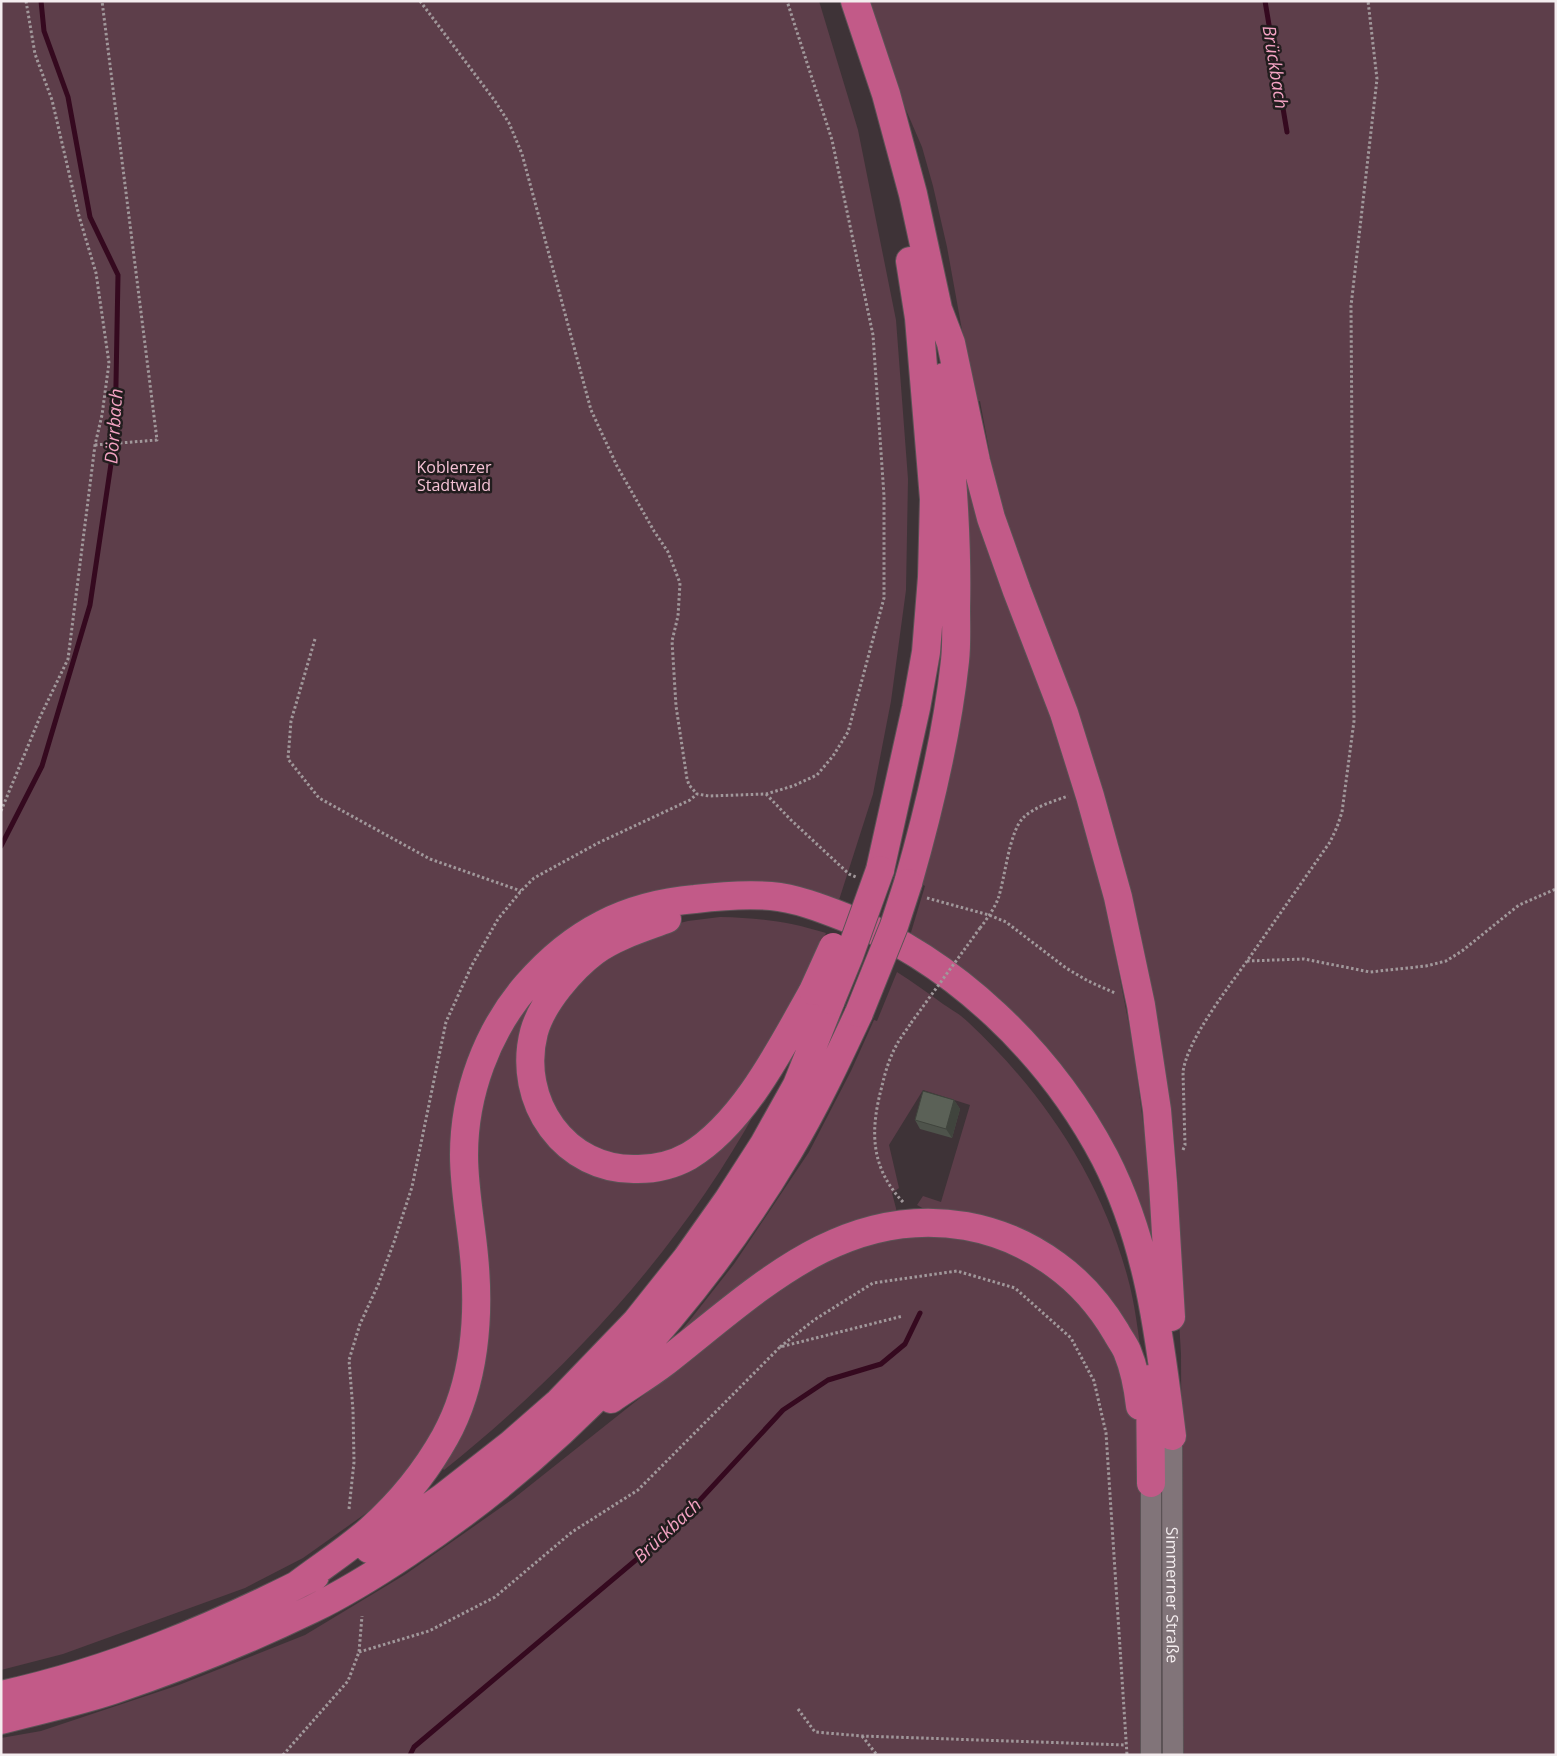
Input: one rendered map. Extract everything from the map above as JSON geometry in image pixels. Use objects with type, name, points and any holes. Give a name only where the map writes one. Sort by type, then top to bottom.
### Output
[{"type":"highway","points":[[1,1694],[35,1687],[103,1667],[235,1615],[369,1548],[442,1498],[511,1444],[559,1402],[636,1322],[687,1258],[728,1200],[764,1144],[797,1085],[822,995],[870,880],[916,708],[926,652],[932,577],[934,499],[919,318],[909,252],[897,199],[842,1]]},
{"type":"highway","points":[[1,1720],[112,1690],[138,1681],[236,1643],[314,1608],[380,1571],[442,1530],[502,1484],[610,1384],[660,1330],[706,1273],[749,1214],[788,1152],[824,1088],[916,890],[948,712],[955,659],[957,580],[954,501],[938,309],[913,194],[886,94],[855,1]]},
{"type":"highway","points":[[938,309],[951,343],[976,461],[991,518],[1017,592],[1064,713],[1088,791],[1118,897],[1141,1005],[1157,1110],[1164,1183],[1171,1324],[1172,1436]]},
{"type":"highway","points":[[298,1585],[370,1530],[418,1479],[448,1433],[466,1388],[474,1340],[476,1290],[464,1157],[465,1128],[472,1092],[482,1061],[503,1017],[526,986],[552,958],[582,935],[622,914],[668,901],[723,896],[773,896],[822,908],[868,926],[912,951],[956,981],[992,1011],[1036,1056],[1074,1106],[1106,1160],[1130,1217],[1149,1278],[1157,1320],[1172,1436]]},
{"type":"highway","points":[[822,995],[735,1114],[714,1137],[689,1156],[672,1164],[654,1169],[627,1170],[612,1168],[598,1163],[569,1145],[554,1130],[541,1111],[532,1086],[530,1067],[534,1031],[549,1002],[568,975],[595,951],[628,933],[673,917],[724,910],[773,911],[819,923],[862,943],[904,968],[943,995],[978,1025],[1022,1069],[1058,1115],[1090,1166],[1115,1221],[1135,1281],[1143,1324],[1150,1387],[1151,1483]]},
{"type":"highway","points":[[558,1434],[662,1364],[753,1291],[806,1257],[846,1237],[891,1225],[931,1222],[984,1230],[1015,1240],[1041,1253],[1073,1278],[1102,1310],[1127,1351],[1138,1387],[1151,1483]]},
{"type":"street","name":"Simmerner Straße","points":[[1172,1436],[1174,1755]]},
{"type":"street","name":"Simmerner Straße","points":[[1151,1483],[1151,1755]]},
{"type":"path","points":[[1,811],[40,717],[68,659],[108,363],[96,273],[79,216],[52,100],[35,54],[26,1]]},
{"type":"path","points":[[97,445],[157,440],[102,1]]},
{"type":"path","points":[[420,1],[495,101],[509,123],[522,154],[591,410],[616,466],[668,552],[674,566],[680,583],[678,616],[672,641],[676,706],[687,779],[689,785],[697,794],[709,796],[766,794],[792,786],[817,775],[833,756],[848,732],[884,598],[884,496],[873,335],[832,140],[787,1]]},
{"type":"path","points":[[1182,1153],[1185,1145],[1184,1061],[1188,1052],[1218,1002],[1330,842],[1342,812],[1354,721],[1351,306],[1376,79],[1368,1]]},
{"type":"path","points":[[315,639],[291,721],[288,759],[319,798],[430,858],[520,891]]},
{"type":"path","points":[[906,1206],[888,1184],[882,1172],[875,1146],[875,1111],[887,1066],[896,1046],[911,1023],[989,916],[998,899],[1009,852],[1022,818],[1038,808],[1088,791]]},
{"type":"path","points":[[349,1509],[354,1445],[348,1360],[360,1324],[391,1251],[412,1187],[446,1022],[472,965],[498,919],[520,891],[534,878],[598,843],[690,800],[697,794]]},
{"type":"path","points":[[766,794],[849,874],[870,880]]},
{"type":"path","points":[[1246,961],[1304,959],[1370,972],[1426,966],[1446,960],[1462,951],[1519,905],[1556,889]]},
{"type":"path","points":[[916,890],[1006,922],[1052,958],[1081,977],[1141,1005]]},
{"type":"path","points":[[359,1652],[429,1631],[495,1596],[572,1532],[638,1490],[780,1347],[814,1320],[873,1282],[957,1271],[1015,1288],[1071,1338],[1094,1381],[1106,1433],[1127,1755]]},
{"type":"path","points":[[780,1347],[903,1316]]},
{"type":"path","points":[[283,1755],[348,1681],[359,1652],[362,1616]]},
{"type":"path","points":[[798,1709],[815,1732],[862,1736],[1126,1745]]},
{"type":"path","points":[[862,1736],[878,1755]]},
{"type":"green space","name":"Koblenzer Stadtwald","points":[[1,1],[819,1],[858,130],[896,320],[908,479],[906,590],[891,701],[873,794],[839,900],[802,890],[647,895],[479,1046],[467,1259],[464,1360],[432,1442],[379,1504],[303,1558],[245,1588],[63,1654],[1,1670]]},
{"type":"green space","points":[[866,1],[1556,1],[1556,1755],[1183,1755],[1181,1354],[1171,1189],[1178,1182],[1174,1137],[1167,1142],[1041,628],[1046,626],[1017,559],[998,498],[980,401],[975,402],[947,247],[933,186],[922,147],[894,82]]},
{"type":"green space","points":[[964,466],[991,561],[1056,720],[1104,896],[1133,1046],[1149,1168],[1155,1236],[1149,1237],[1090,1109],[1070,1077],[1011,1011],[975,978],[909,939],[925,886],[921,884]]},
{"type":"green space","points":[[720,917],[773,921],[826,933],[785,1029],[700,1140],[635,1163],[571,1139],[539,1075],[540,1040],[573,978],[657,929],[688,921]]},
{"type":"green space","points":[[897,972],[968,1022],[1020,1077],[1044,1107],[1065,1138],[1101,1204],[1115,1239],[1132,1296],[1142,1360],[1090,1284],[917,1205],[923,1196],[941,1202],[970,1105],[923,1090],[889,1145],[899,1188],[892,1193],[898,1216],[666,1348],[734,1264],[809,1152],[851,1071],[874,1020],[877,1021]]},
{"type":"green space","points":[[545,992],[533,1111],[625,1177],[757,1109],[727,1161],[693,1210],[657,1258],[618,1304],[578,1349],[535,1391],[444,1470],[436,1461],[456,1427],[474,1115],[519,1003]]},
{"type":"green space","points":[[911,1234],[971,1239],[1004,1250],[1030,1262],[1089,1307],[1129,1383],[1137,1423],[1140,1454],[1140,1755],[1,1755],[1,1738],[41,1731],[179,1685],[305,1635],[406,1574],[513,1499],[762,1298],[842,1251]]},
{"type":"building","points":[[923,1091],[954,1100],[946,1129],[915,1120]]},
{"type":"waterway","name":"Dörrbach","points":[[1,846],[42,766],[90,605],[115,437],[118,275],[90,217],[68,97],[44,31],[41,1]]},
{"type":"waterway","name":"Brückbach","points":[[1265,1],[1287,132]]},
{"type":"waterway","name":"Brückbach","points":[[410,1755],[414,1747],[675,1527],[783,1410],[828,1380],[881,1364],[905,1344],[920,1313]]}]
